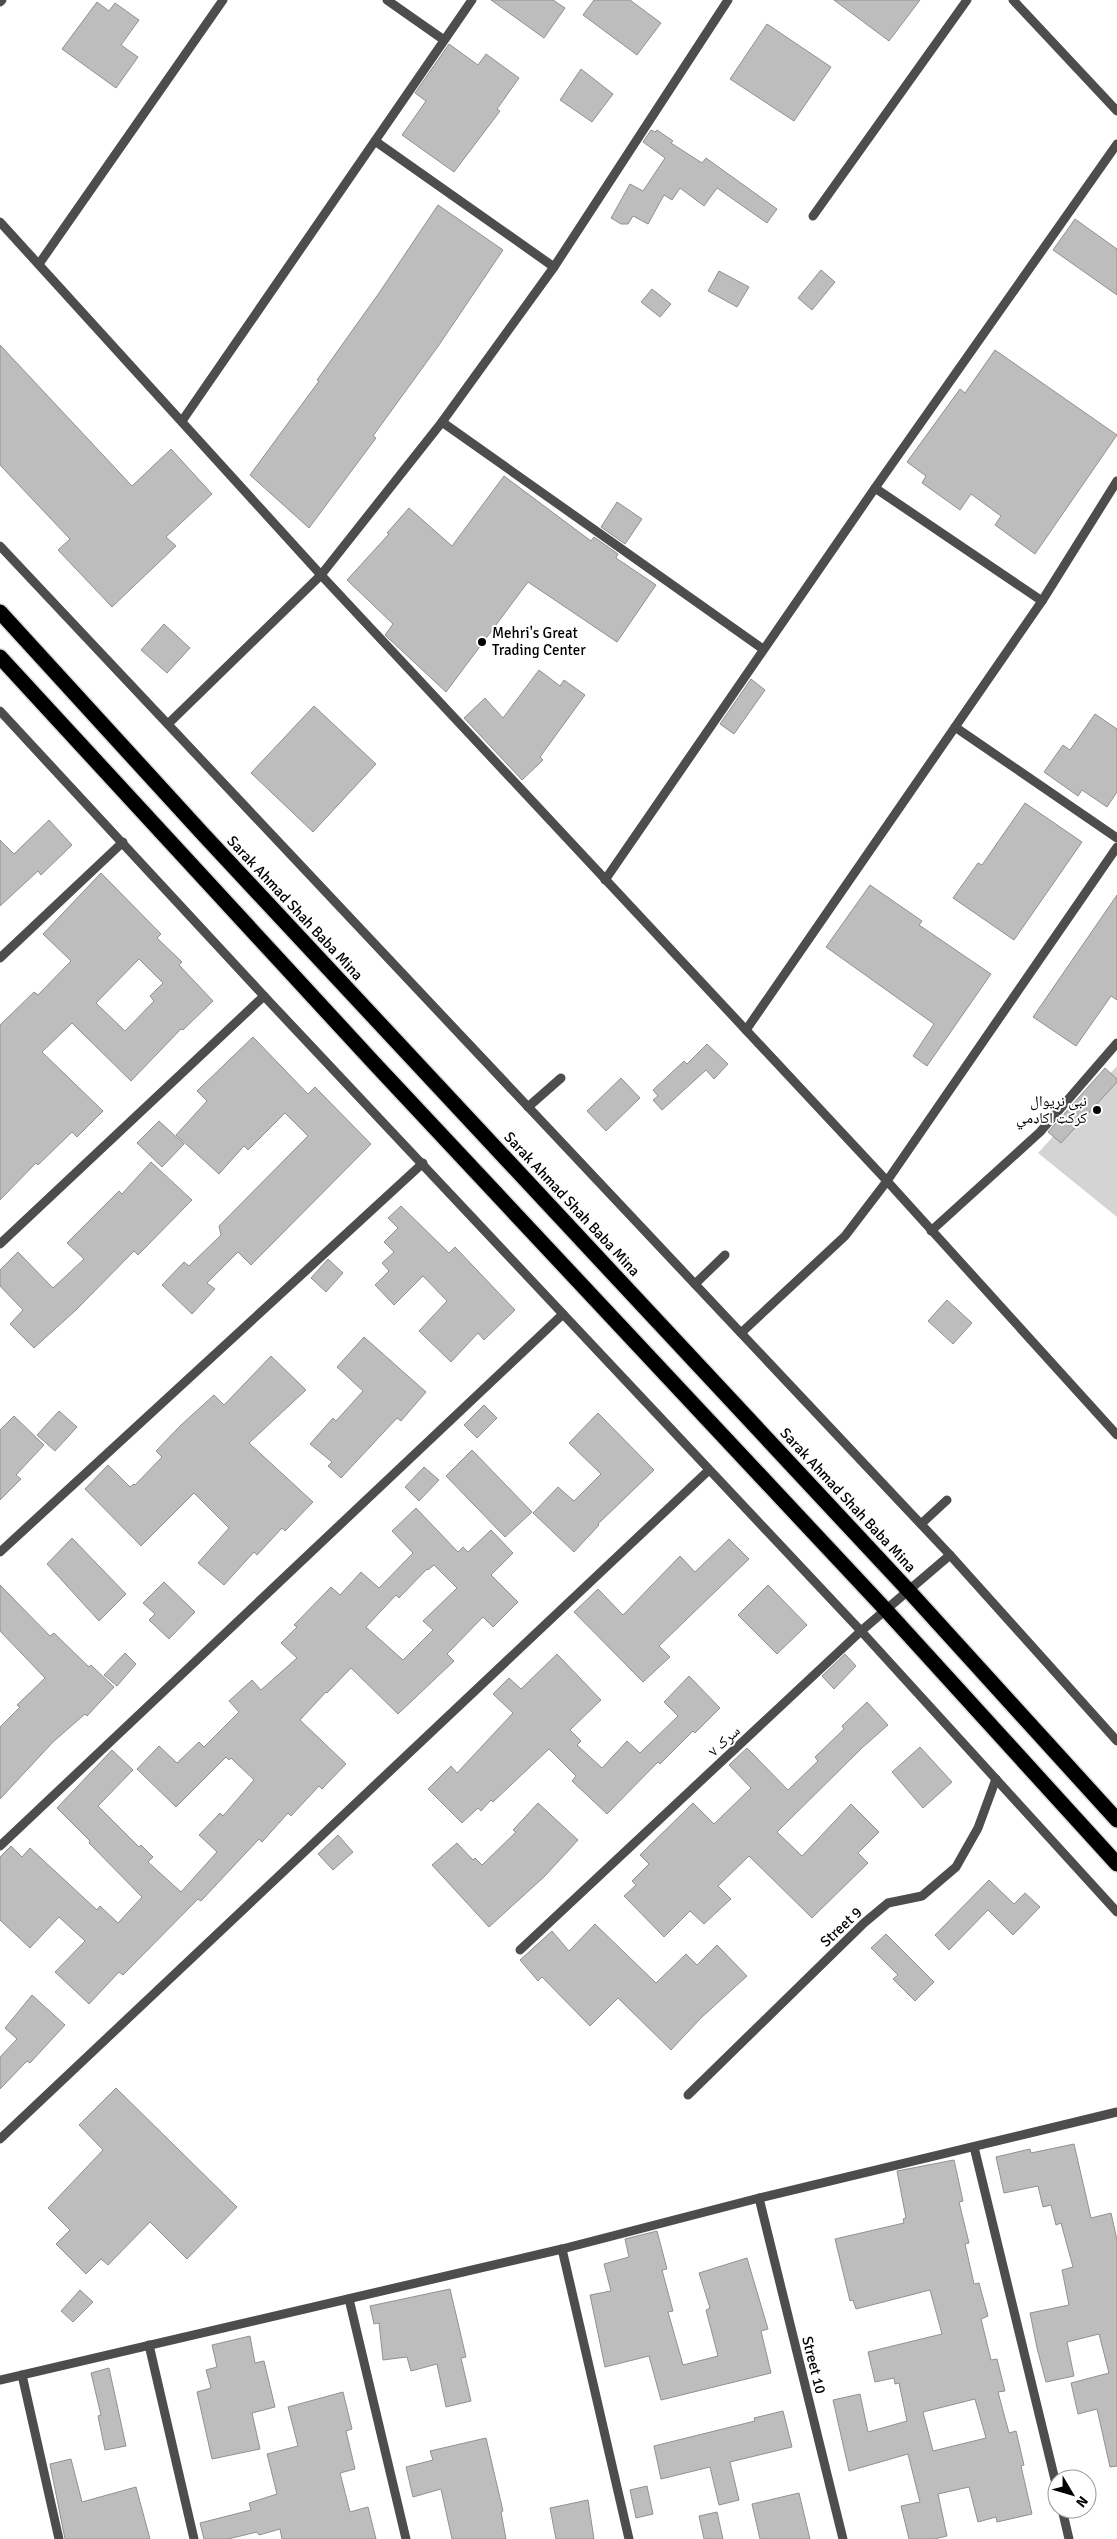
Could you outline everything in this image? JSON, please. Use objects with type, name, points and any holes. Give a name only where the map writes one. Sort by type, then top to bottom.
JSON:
[{"type":"highway","name":"Sarak Ahmad Shah Baba Mina","points":[[0,612],[202,833],[908,1590],[1117,1820]]},
{"type":"highway","points":[[0,657],[582,1287],[885,1609],[1117,1864]]},
{"type":"street","points":[[39,264],[224,0]]},
{"type":"street","points":[[387,0],[444,40]]},
{"type":"street","points":[[182,421],[472,0]]},
{"type":"street","points":[[168,724],[321,575],[442,422],[554,267],[728,0]]},
{"type":"street","points":[[813,216],[967,0]]},
{"type":"street","points":[[1013,0],[1117,111]]},
{"type":"street","points":[[375,141],[554,267]]},
{"type":"street","points":[[605,880],[875,488],[1117,144]]},
{"type":"street","points":[[0,222],[321,575],[887,1181],[1117,1434]]},
{"type":"street","points":[[442,422],[763,649]]},
{"type":"street","points":[[746,1030],[1042,601],[1117,481]]},
{"type":"street","points":[[875,488],[1042,601]]},
{"type":"street","points":[[0,546],[950,1555],[1117,1741]]},
{"type":"street","points":[[0,711],[264,996],[861,1631],[1117,1912]]},
{"type":"street","points":[[955,727],[1117,838]]},
{"type":"street","points":[[0,958],[123,842]]},
{"type":"street","points":[[741,1333],[845,1236],[887,1181],[1117,847]]},
{"type":"street","points":[[0,1244],[264,996]]},
{"type":"street","points":[[931,1231],[1040,1132],[1117,1044]]},
{"type":"street","points":[[528,1107],[561,1078]]},
{"type":"street","points":[[0,1552],[423,1163]]},
{"type":"street","points":[[695,1284],[726,1255]]},
{"type":"street","points":[[0,1846],[564,1314]]},
{"type":"street","points":[[0,2140],[709,1470]]},
{"type":"street","points":[[921,1524],[947,1500]]},
{"type":"street","name":"سرک ۷","points":[[520,1950],[861,1631],[950,1555]]},
{"type":"street","name":"Street 9","points":[[688,2095],[864,1923],[888,1903],[922,1896],[956,1867],[978,1828],[996,1779]]},
{"type":"street","points":[[0,2380],[562,2249],[759,2198],[1117,2112]]},
{"type":"street","points":[[974,2147],[1052,2469]]},
{"type":"street","name":"Street 10","points":[[759,2198],[844,2539]]},
{"type":"street","points":[[562,2249],[629,2539]]},
{"type":"street","points":[[350,2299],[406,2539]]},
{"type":"street","points":[[149,2345],[194,2539]]},
{"type":"street","points":[[22,2375],[58,2539]]},
{"type":"street","points":[[1064,2519],[1069,2539]]},
{"type":"shaded area","name":"نبی نړیوال کرکټ اکاډمي","points":[[1117,1066],[1117,1217],[1038,1153]]},
{"type":"building","points":[[491,0],[553,0],[565,8],[544,38]]},
{"type":"building","points":[[594,0],[630,0],[661,23],[637,55],[583,15]]},
{"type":"building","points":[[834,0],[920,0],[889,41]]},
{"type":"building","points":[[97,2],[109,11],[115,3],[139,20],[121,45],[138,57],[116,88],[62,49]]},
{"type":"building","points":[[767,24],[831,67],[794,121],[730,79]]},
{"type":"building","points":[[449,44],[478,65],[486,54],[519,78],[497,109],[500,111],[454,172],[402,135],[426,101],[415,93]]},
{"type":"building","points":[[581,69],[613,94],[592,122],[560,100]]},
{"type":"building","points":[[651,130],[655,132],[657,130],[673,141],[671,143],[702,163],[706,158],[777,209],[767,223],[717,188],[704,206],[680,188],[672,200],[664,195],[648,224],[633,216],[628,224],[621,224],[611,218],[630,184],[643,191],[665,158],[643,142]]},
{"type":"building","points":[[438,205],[503,250],[439,345],[373,436],[376,438],[309,528],[250,475],[319,381],[317,380],[379,293]]},
{"type":"building","points":[[1075,219],[1117,249],[1117,295],[1053,250]]},
{"type":"building","points":[[821,270],[835,282],[812,310],[798,298]]},
{"type":"building","points":[[719,271],[749,287],[737,307],[708,291]]},
{"type":"building","points":[[652,289],[671,304],[660,317],[641,302]]},
{"type":"building","points":[[0,345],[132,486],[171,449],[212,494],[166,537],[176,546],[112,607],[58,550],[70,539],[0,465]]},
{"type":"building","points":[[995,350],[1117,435],[1035,554],[995,525],[1001,516],[971,494],[960,510],[922,483],[926,476],[907,462],[960,389],[965,393]]},
{"type":"building","points":[[504,476],[591,541],[594,537],[618,554],[616,558],[656,585],[617,642],[528,582],[446,692],[385,635],[393,624],[347,580],[389,534],[387,533],[409,508],[452,546]]},
{"type":"building","points":[[617,502],[642,519],[625,544],[601,527]]},
{"type":"building","points":[[164,624],[190,648],[167,673],[141,650]]},
{"type":"building","points":[[539,670],[560,686],[564,680],[585,695],[540,757],[543,760],[522,780],[464,718],[485,698],[503,718]]},
{"type":"building","points":[[751,679],[765,690],[734,734],[720,724]]},
{"type":"building","points":[[314,706],[376,764],[313,832],[251,773]]},
{"type":"building","points":[[1095,714],[1117,729],[1117,792],[1107,807],[1082,790],[1078,796],[1044,772],[1063,745],[1070,750]]},
{"type":"building","points":[[1025,803],[1082,842],[1014,940],[953,898],[978,863],[982,865]]},
{"type":"building","points":[[49,820],[72,845],[41,875],[38,871],[0,906],[0,840],[14,854]]},
{"type":"building","points":[[101,873],[161,934],[157,938],[182,962],[179,965],[213,1001],[183,1030],[181,1029],[131,1081],[72,1023],[42,1052],[103,1111],[77,1137],[72,1132],[38,1165],[36,1163],[0,1200],[0,1025],[34,992],[38,995],[71,961],[43,934]],"holes":[[[139,959],[163,983],[150,996],[154,1001],[125,1031],[96,1003]]]},
{"type":"building","points":[[870,885],[922,921],[919,925],[991,974],[927,1066],[913,1056],[934,1024],[826,947]]},
{"type":"building","points":[[1117,895],[1117,1000],[1111,996],[1076,1046],[1033,1017]]},
{"type":"building","points":[[253,1037],[308,1094],[315,1087],[371,1144],[251,1265],[238,1252],[207,1283],[215,1289],[192,1314],[162,1285],[184,1262],[189,1266],[221,1235],[219,1226],[308,1136],[285,1113],[248,1150],[244,1146],[219,1174],[176,1135],[207,1101],[197,1091]]},
{"type":"building","points":[[707,1044],[728,1064],[714,1079],[706,1070],[662,1110],[653,1100],[658,1096],[653,1090],[684,1061],[687,1064]]},
{"type":"building","points":[[1105,1068],[1117,1079],[1117,1082],[1061,1143],[1048,1132]]},
{"type":"building","points":[[621,1078],[640,1098],[606,1131],[587,1111]]},
{"type":"building","points":[[159,1121],[184,1144],[162,1167],[137,1143]]},
{"type":"building","points":[[151,1162],[192,1200],[138,1255],[134,1251],[76,1310],[34,1348],[10,1324],[23,1310],[0,1286],[0,1270],[18,1252],[53,1288],[84,1259],[67,1243],[119,1191],[122,1194]]},
{"type":"building","points":[[401,1206],[449,1253],[455,1247],[515,1310],[484,1340],[478,1333],[451,1362],[419,1331],[447,1301],[423,1276],[394,1305],[375,1285],[389,1271],[382,1263],[394,1252],[384,1242],[398,1228],[388,1218]]},
{"type":"building","points":[[328,1259],[343,1273],[326,1292],[311,1278]]},
{"type":"building","points":[[947,1300],[972,1323],[953,1344],[928,1321]]},
{"type":"building","points":[[364,1337],[426,1392],[401,1421],[397,1418],[341,1478],[328,1466],[332,1462],[310,1444],[333,1418],[336,1421],[363,1391],[337,1367]]},
{"type":"building","points":[[271,1356],[306,1390],[249,1443],[313,1502],[285,1531],[282,1528],[257,1555],[254,1552],[224,1585],[198,1563],[229,1528],[194,1493],[141,1546],[85,1489],[108,1465],[130,1487],[135,1485],[162,1457],[156,1451],[181,1425],[214,1395],[224,1405]]},
{"type":"building","points":[[484,1405],[497,1418],[477,1438],[464,1425]]},
{"type":"building","points":[[59,1411],[77,1427],[55,1451],[37,1435]]},
{"type":"building","points":[[598,1413],[654,1470],[598,1524],[574,1552],[533,1513],[558,1487],[574,1501],[601,1474],[569,1443]]},
{"type":"building","points":[[14,1416],[44,1445],[16,1475],[21,1479],[0,1500],[0,1430]]},
{"type":"building","points":[[472,1450],[532,1512],[505,1537],[446,1476]]},
{"type":"building","points":[[424,1467],[439,1480],[419,1501],[405,1487]]},
{"type":"building","points":[[416,1508],[458,1552],[463,1547],[468,1552],[491,1530],[513,1553],[491,1575],[518,1602],[493,1627],[483,1617],[447,1654],[454,1661],[398,1714],[351,1668],[300,1720],[346,1764],[322,1789],[319,1786],[291,1816],[288,1813],[262,1842],[259,1839],[201,1901],[198,1899],[123,1975],[119,1972],[89,2004],[55,1972],[85,1941],[59,1917],[30,1948],[0,1920],[0,1857],[11,1846],[22,1857],[30,1848],[97,1910],[100,1906],[118,1923],[142,1897],[57,1808],[112,1750],[133,1770],[98,1806],[139,1847],[141,1845],[153,1857],[148,1862],[181,1892],[217,1852],[199,1835],[220,1813],[223,1816],[254,1780],[231,1758],[229,1760],[226,1757],[176,1807],[137,1769],[159,1746],[177,1763],[199,1742],[204,1747],[239,1712],[229,1701],[252,1680],[261,1690],[297,1658],[281,1643],[297,1627],[294,1625],[331,1587],[340,1595],[361,1572],[379,1588],[413,1553],[392,1531]],"holes":[[[434,1565],[457,1588],[423,1621],[433,1630],[403,1660],[366,1627],[396,1595],[399,1598],[427,1569]]]},
{"type":"building","points":[[72,1538],[126,1594],[99,1621],[47,1564]]},
{"type":"building","points":[[729,1539],[749,1559],[659,1646],[670,1657],[643,1682],[574,1612],[598,1589],[623,1615],[680,1556],[695,1572]]},
{"type":"building","points":[[164,1582],[195,1612],[169,1639],[149,1620],[155,1614],[143,1603]]},
{"type":"building","points":[[0,1585],[50,1636],[54,1633],[89,1667],[91,1665],[114,1687],[87,1716],[85,1714],[53,1742],[0,1799],[0,1727],[20,1707],[17,1705],[45,1678],[0,1631]]},
{"type":"building","points":[[768,1585],[807,1625],[777,1654],[738,1615]]},
{"type":"building","points":[[125,1653],[136,1664],[117,1686],[104,1675]]},
{"type":"building","points":[[557,1654],[601,1700],[570,1730],[581,1741],[577,1745],[602,1768],[627,1741],[640,1753],[678,1716],[664,1702],[689,1676],[720,1708],[695,1733],[693,1731],[660,1764],[658,1762],[607,1814],[572,1781],[576,1776],[549,1749],[493,1802],[491,1800],[481,1811],[478,1808],[462,1823],[428,1789],[451,1766],[457,1773],[513,1713],[493,1694],[509,1678],[521,1689]]},
{"type":"building","points":[[845,1654],[856,1666],[834,1689],[822,1676]]},
{"type":"building","points":[[867,1702],[888,1725],[777,1832],[802,1856],[851,1804],[879,1832],[858,1853],[868,1863],[812,1918],[749,1856],[718,1886],[731,1899],[704,1924],[690,1911],[664,1937],[624,1896],[636,1885],[632,1881],[649,1864],[640,1855],[693,1803],[714,1824],[751,1788],[729,1765],[747,1748],[788,1790],[818,1761],[815,1757],[844,1729],[842,1726]]},
{"type":"building","points":[[920,1747],[952,1782],[923,1808],[892,1772]]},
{"type":"building","points":[[538,1803],[578,1840],[545,1876],[489,1927],[432,1865],[457,1843],[473,1860],[475,1858],[482,1865],[516,1832],[513,1830]]},
{"type":"building","points":[[338,1835],[353,1852],[333,1870],[318,1854]]},
{"type":"building","points":[[989,1880],[1014,1904],[1025,1893],[1040,1907],[1013,1935],[988,1910],[949,1950],[935,1935]]},
{"type":"building","points":[[595,1924],[656,1983],[686,1954],[697,1965],[717,1945],[747,1976],[701,2018],[671,2050],[618,1998],[590,2026],[542,1977],[538,1981],[520,1960],[552,1931],[569,1951]]},
{"type":"building","points":[[886,1934],[934,1982],[915,2001],[893,1979],[898,1975],[871,1948]]},
{"type":"building","points":[[32,1995],[65,2025],[30,2063],[27,2061],[0,2089],[0,2057],[17,2039],[5,2028]]},
{"type":"building","points":[[116,2088],[237,2207],[187,2259],[150,2222],[108,2265],[101,2259],[86,2274],[56,2244],[70,2230],[48,2208],[103,2150],[79,2125]]},
{"type":"building","points":[[1074,2144],[1091,2218],[1111,2213],[1117,2240],[1117,2466],[1110,2467],[1097,2409],[1078,2414],[1071,2383],[1109,2373],[1099,2334],[1067,2342],[1074,2376],[1046,2382],[1037,2348],[1030,2313],[1069,2305],[1062,2270],[1073,2267],[1061,2223],[1056,2225],[1051,2205],[1043,2207],[1038,2186],[1004,2193],[996,2157],[1030,2149],[1031,2153]]},
{"type":"building","points":[[954,2160],[963,2201],[959,2202],[969,2243],[965,2244],[974,2284],[979,2283],[988,2316],[981,2319],[991,2360],[997,2359],[1005,2391],[998,2392],[1009,2433],[1016,2431],[1024,2465],[1021,2466],[1032,2514],[997,2522],[996,2517],[978,2522],[969,2487],[938,2494],[947,2536],[934,2539],[909,2539],[901,2506],[920,2502],[908,2454],[849,2471],[833,2400],[860,2394],[868,2432],[907,2421],[899,2383],[895,2384],[894,2378],[875,2382],[868,2352],[942,2334],[930,2290],[856,2309],[853,2300],[850,2301],[835,2239],[904,2223],[903,2219],[906,2218],[897,2171]],"holes":[[[975,2399],[986,2438],[933,2451],[923,2412]]]},
{"type":"building","points":[[657,2231],[667,2269],[662,2270],[673,2311],[668,2312],[683,2365],[718,2356],[706,2310],[710,2308],[699,2273],[747,2258],[768,2329],[761,2331],[771,2373],[661,2400],[649,2356],[605,2367],[590,2295],[611,2291],[604,2264],[629,2257],[625,2239]]},
{"type":"building","points":[[450,2289],[466,2357],[461,2358],[471,2401],[446,2407],[437,2364],[411,2371],[407,2357],[383,2360],[379,2323],[374,2324],[370,2306]]},
{"type":"building","points":[[80,2290],[93,2302],[73,2322],[61,2311]]},
{"type":"building","points":[[250,2336],[255,2363],[264,2361],[275,2407],[252,2413],[260,2449],[212,2459],[197,2392],[211,2388],[206,2370],[217,2367],[212,2345]]},
{"type":"building","points":[[109,2368],[126,2446],[105,2450],[98,2416],[101,2415],[91,2373]]},
{"type":"building","points":[[343,2392],[352,2429],[346,2431],[355,2469],[340,2473],[350,2512],[368,2507],[376,2539],[282,2539],[280,2529],[259,2535],[257,2532],[228,2539],[204,2539],[200,2523],[251,2510],[249,2503],[277,2494],[267,2454],[298,2446],[288,2407]]},
{"type":"building","points":[[783,2411],[792,2447],[730,2462],[739,2500],[719,2505],[710,2467],[661,2479],[654,2446],[755,2421],[754,2418]]},
{"type":"building","points":[[486,2438],[503,2511],[501,2512],[506,2539],[452,2539],[441,2489],[413,2497],[406,2467],[433,2460],[430,2451]]},
{"type":"building","points":[[71,2459],[82,2502],[136,2487],[150,2539],[65,2539],[50,2464]]},
{"type":"building","points":[[647,2486],[653,2514],[636,2518],[630,2490]]},
{"type":"building","points":[[799,2493],[810,2539],[760,2539],[752,2504]]},
{"type":"building","points":[[588,2500],[594,2539],[556,2539],[550,2508]]},
{"type":"building","points":[[717,2512],[723,2539],[704,2539],[699,2516]]},
{"type":"place","name":"Mehri's Great Trading Center","points":[[482,642]]},
{"type":"place","name":"نبی نړیوال کرکټ اکاډمي","points":[[1097,1110]]}]
